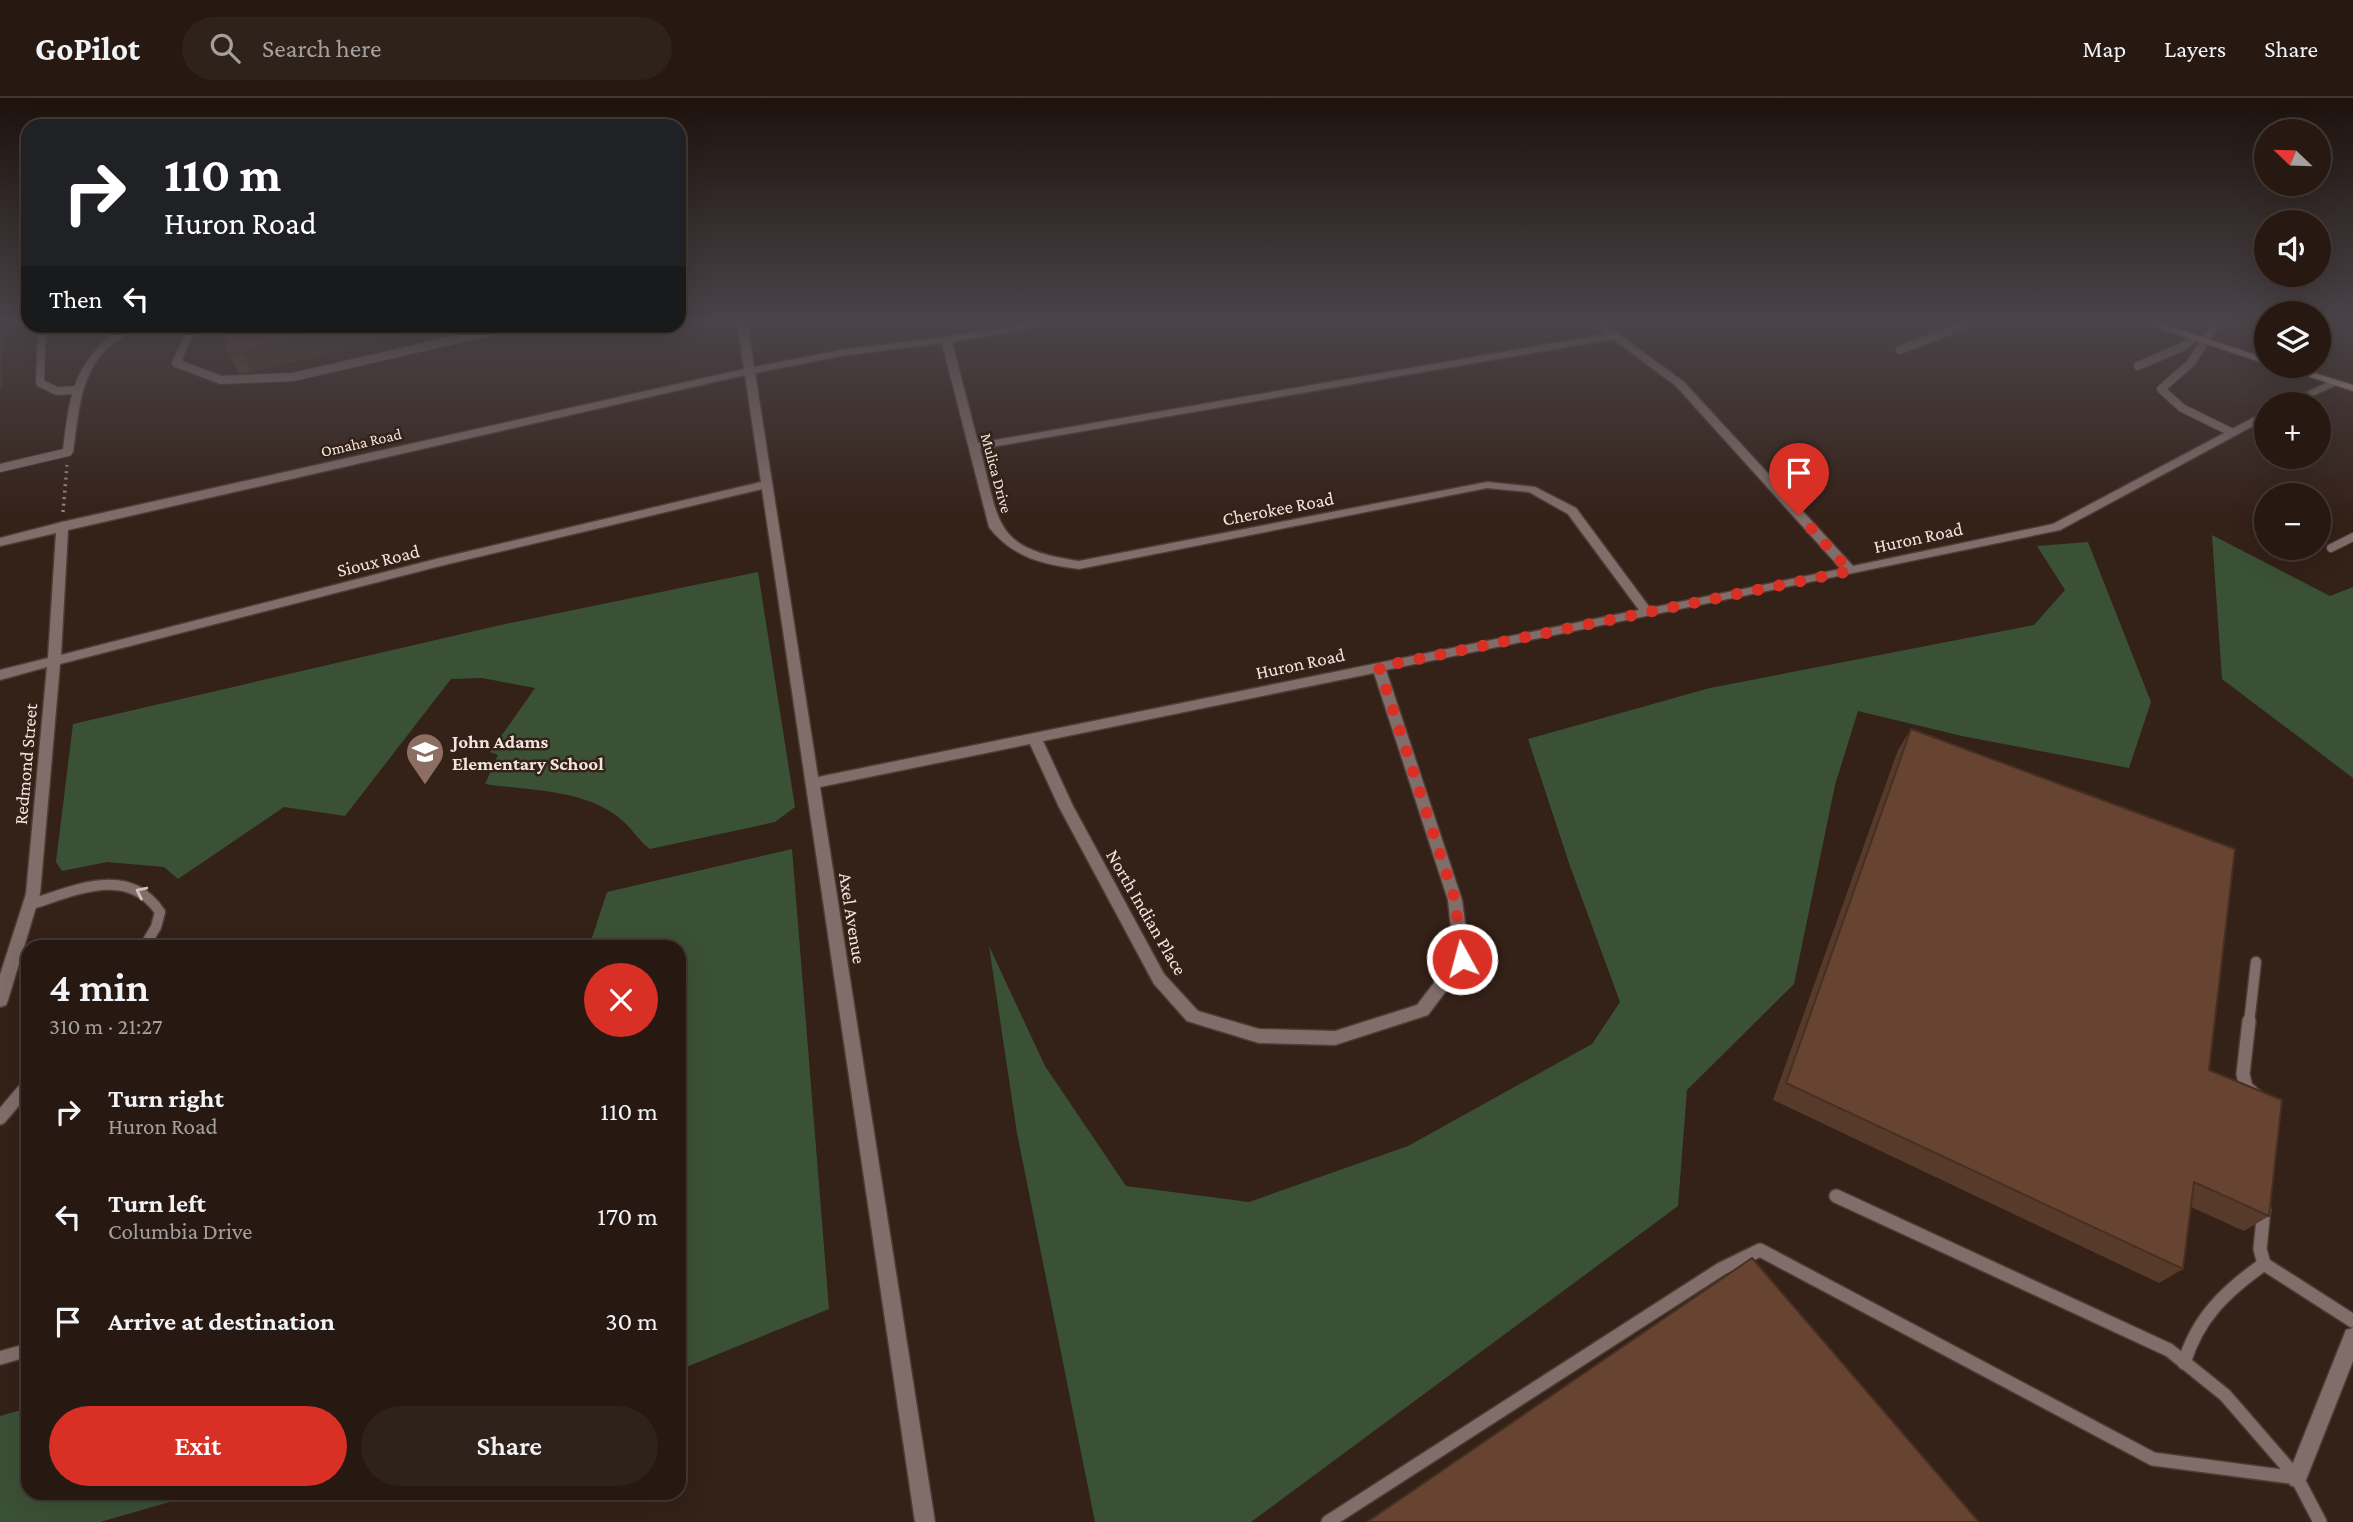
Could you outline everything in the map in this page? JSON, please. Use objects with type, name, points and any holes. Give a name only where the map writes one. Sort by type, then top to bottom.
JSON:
[{"type":"street","points":[[68,452],[77,386]]},
{"type":"street","name":"Omaha Road","points":[[0,541],[682,386]]},
{"type":"street","name":"Axel Avenue","points":[[752,386],[925,1522]]},
{"type":"street","name":"Mulica Drive","points":[[958,386],[995,527],[1011,546],[1032,558]]},
{"type":"street","points":[[974,447],[1323,386]]},
{"type":"street","points":[[1682,386],[1850,571]]},
{"type":"street","name":"Huron Road","points":[[813,783],[2056,527],[2254,421]]},
{"type":"street","name":"Sioux Road","points":[[0,675],[440,562],[767,484]]},
{"type":"street","name":"Cherokee Road","points":[[1032,558],[1079,565],[1487,485],[1531,489],[1572,511],[1647,612]]},
{"type":"street","name":"Redmond Street","points":[[0,1000],[5,968],[33,894],[54,661],[62,527]]},
{"type":"street","name":"North Indian Place","points":[[1034,737],[1066,807],[1159,979],[1193,1016],[1259,1036],[1335,1038],[1422,1010],[1462,959],[1455,900],[1379,667]]},
{"type":"street","points":[[2297,1478],[2353,1337]]},
{"type":"lane","points":[[47,386],[57,391],[76,390]]},
{"type":"lane","points":[[2163,386],[2161,389],[2165,398],[2176,406],[2231,432]]},
{"type":"lane","points":[[0,468],[68,452]]},
{"type":"lane","points":[[2331,548],[2353,537]]},
{"type":"lane","points":[[29,905],[106,884],[142,890],[155,899],[160,912],[156,927],[148,940]]},
{"type":"lane","points":[[2256,962],[2243,1074],[2246,1087],[2266,1105]]},
{"type":"lane","points":[[0,1118],[21,1093]]},
{"type":"lane","points":[[1836,1196],[2169,1350],[2225,1395],[2297,1478],[2320,1522]]},
{"type":"lane","points":[[2265,1198],[2260,1249],[2264,1264],[2353,1321]]},
{"type":"lane","points":[[1328,1522],[1721,1269],[1760,1250],[2153,1459],[2297,1478]]},
{"type":"lane","points":[[2184,1363],[2190,1340],[2208,1310],[2264,1264]]},
{"type":"lane","points":[[0,1358],[21,1352]]},
{"type":"path","points":[[62,527],[68,452]]},
{"type":"green space","points":[[2212,535],[2254,557],[2254,560],[2260,560],[2330,596],[2353,587],[2353,778],[2222,679]]},
{"type":"green space","points":[[2088,542],[2151,702],[2129,768],[1962,736],[1858,711],[1835,785],[1794,984],[1687,1090],[1678,1206],[1251,1522],[1095,1522],[1017,1133],[989,946],[1045,1066],[1126,1186],[1249,1202],[1408,1146],[1592,1044],[1620,1002],[1570,866],[1528,739],[1710,688],[2034,625],[2065,590],[2037,546]]},
{"type":"green space","points":[[758,572],[795,807],[775,822],[650,849],[624,822],[594,803],[558,793],[485,784],[498,755],[490,752],[535,688],[482,678],[451,679],[345,816],[284,807],[178,879],[164,867],[107,862],[62,871],[56,862],[73,724],[505,624]]},
{"type":"green space","points":[[792,849],[829,1309],[686,1367],[686,940],[591,940],[607,892]]},
{"type":"green space","points":[[21,1410],[21,1500],[177,1500],[100,1522],[0,1522],[0,1416]]},
{"type":"building","points":[[1911,729],[2235,849],[2209,1070],[2282,1100],[2269,1216],[2194,1182],[2183,1269],[1786,1083]]},
{"type":"building","points":[[1752,1258],[1979,1522],[1367,1522]]},
{"type":"place","name":"John Adams Elementary School","points":[[425,786]]},
{"type":"route","points":[[1462,959],[1455,900],[1379,667],[1850,571],[1799,515]]}]
